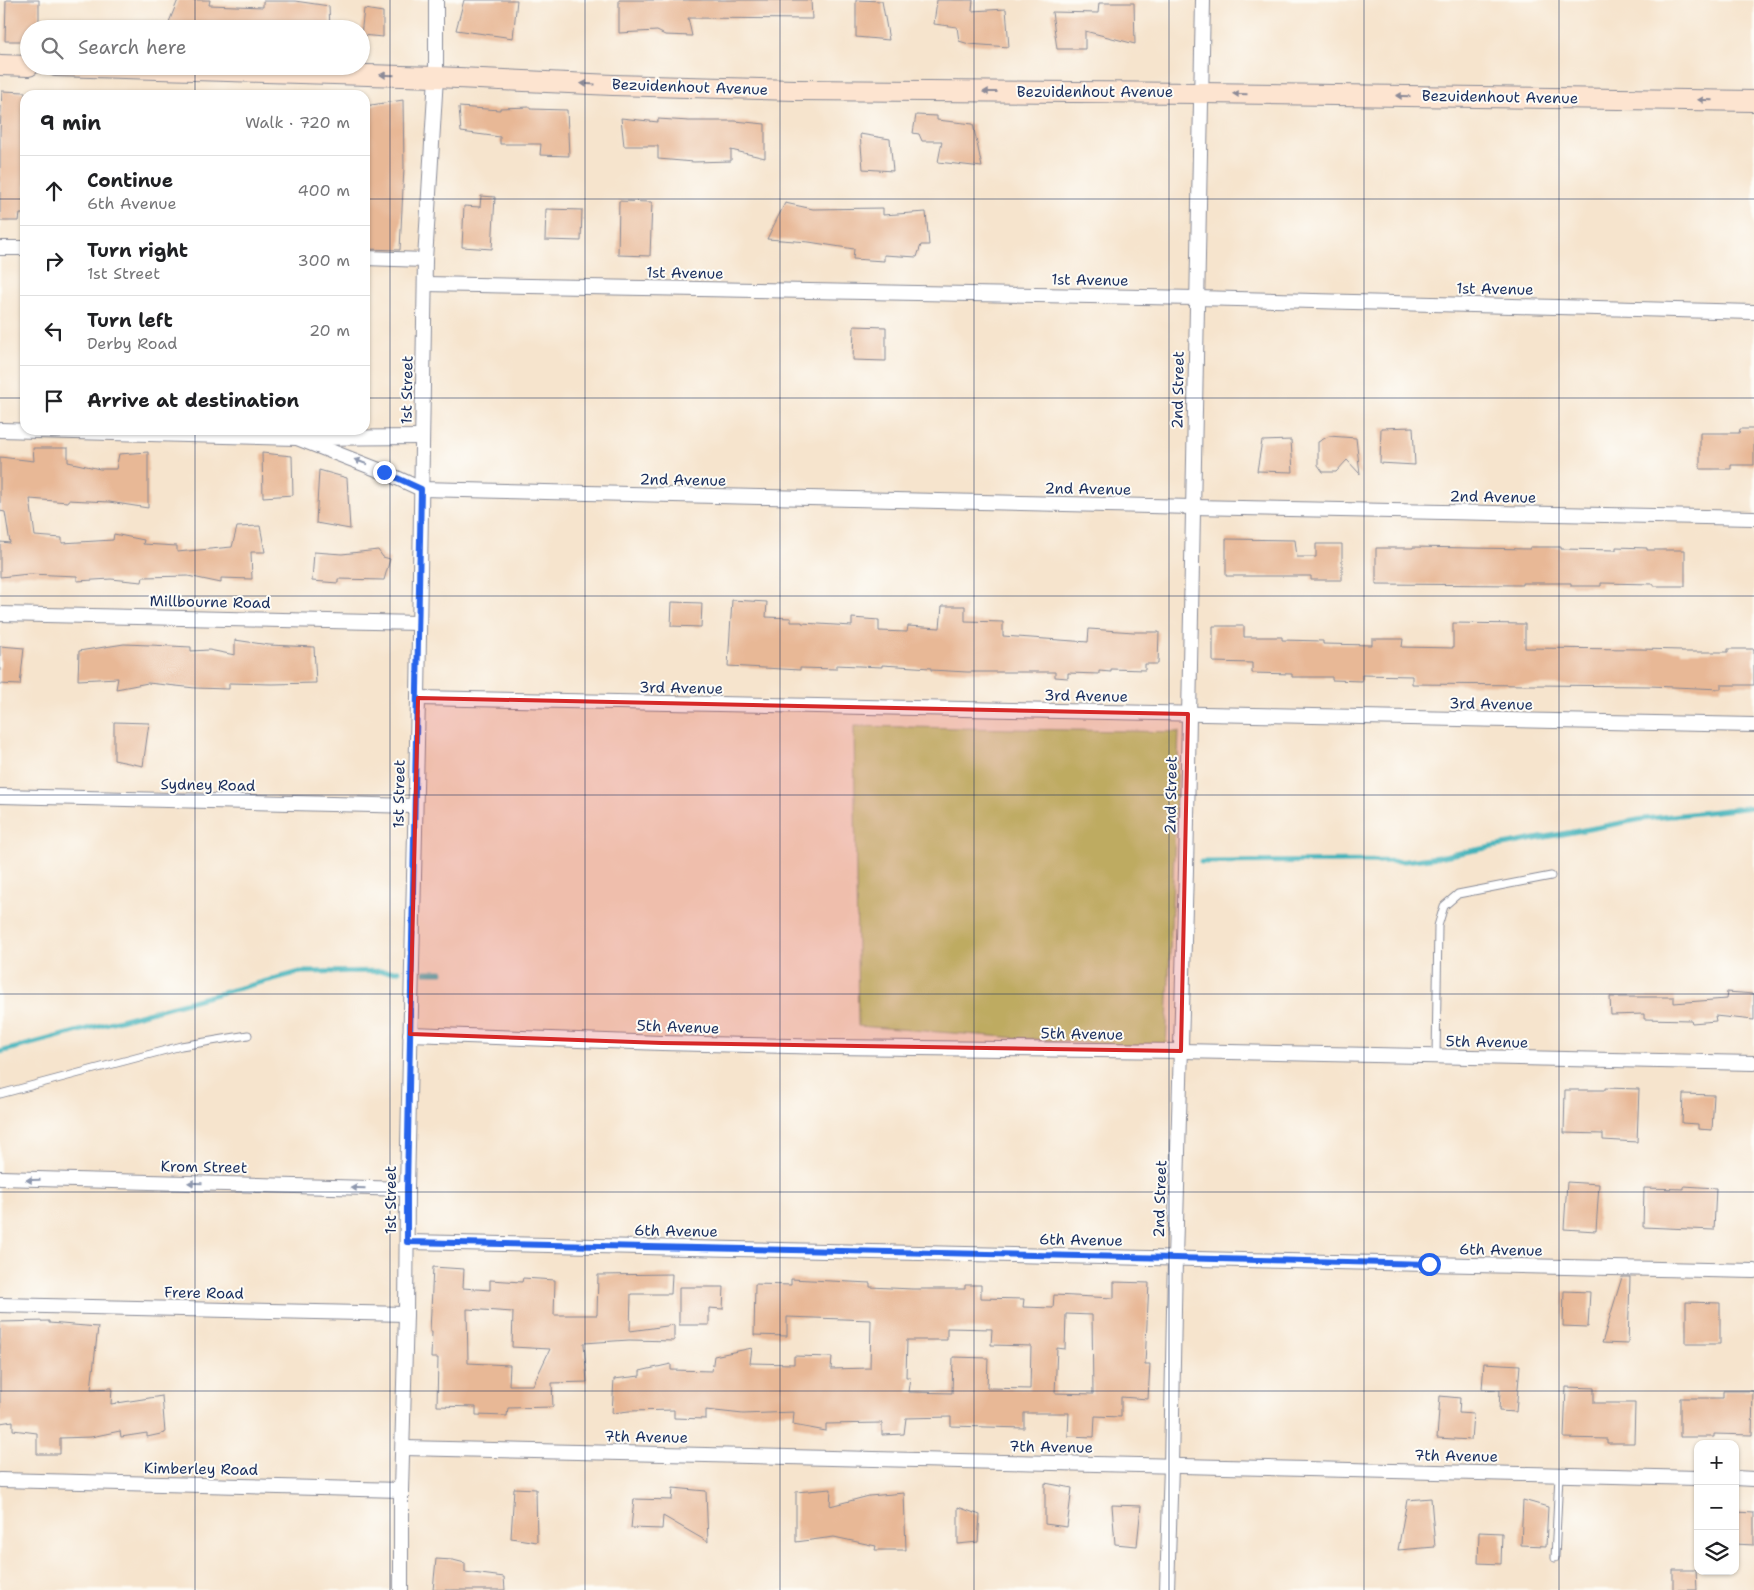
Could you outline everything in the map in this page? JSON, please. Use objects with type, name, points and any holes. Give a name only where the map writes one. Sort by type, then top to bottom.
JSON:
[{"type":"street","name":"1st Street","points":[[401,1590],[401,1490],[406,1314],[425,260],[436,77],[436,0]]},
{"type":"street","name":"2nd Street","points":[[1167,1590],[1172,1466],[1203,0]]},
{"type":"street","points":[[0,65],[20,66]]},
{"type":"street","name":"Bezuidenhout Avenue","points":[[367,75],[794,90],[1201,93],[1754,101]]},
{"type":"street","points":[[0,248],[20,248]]},
{"type":"street","points":[[370,258],[425,260]]},
{"type":"street","name":"1st Avenue","points":[[425,284],[1196,298],[1754,312]]},
{"type":"street","points":[[0,430],[20,431]]},
{"type":"street","points":[[185,435],[296,438],[422,437]]},
{"type":"street","points":[[296,438],[384,472],[421,489]]},
{"type":"street","name":"2nd Avenue","points":[[421,489],[1193,508],[1754,518]]},
{"type":"street","name":"Millbourne Road","points":[[0,614],[419,623]]},
{"type":"street","name":"3rd Avenue","points":[[418,698],[1754,724]]},
{"type":"street","name":"Sydney Road","points":[[0,796],[415,806]]},
{"type":"street","name":"5th Avenue","points":[[410,1034],[712,1044],[1181,1051],[1754,1063]]},
{"type":"street","name":"Krom Street","points":[[0,1178],[18,1180],[49,1179],[407,1189]]},
{"type":"street","name":"6th Avenue","points":[[407,1242],[1754,1271]]},
{"type":"street","name":"Frere Road","points":[[0,1305],[406,1314]]},
{"type":"street","name":"7th Avenue","points":[[403,1448],[1694,1478]]},
{"type":"street","points":[[1739,1478],[1754,1479]]},
{"type":"street","name":"Kimberley Road","points":[[0,1480],[401,1490]]},
{"type":"lane","points":[[1436,1057],[1438,926],[1444,906],[1458,894],[1551,876]]},
{"type":"lane","points":[[0,1094],[180,1046],[248,1035]]},
{"type":"lane","points":[[1555,1558],[1559,1475]]},
{"type":"highlighted area","points":[[418,698],[1188,714],[1181,1051],[662,1043],[410,1034]]},
{"type":"green space","points":[[854,726],[1179,732],[1166,1049],[858,1026]]},
{"type":"building","points":[[6,0],[39,0],[39,20],[20,20],[20,41],[5,41]]},
{"type":"building","points":[[178,0],[210,0],[209,5],[263,7],[263,1],[295,1],[329,6],[330,20],[170,20]]},
{"type":"building","points":[[464,0],[517,0],[513,38],[456,30]]},
{"type":"building","points":[[619,0],[811,0],[812,19],[688,18],[692,36],[665,35],[657,31],[619,33]]},
{"type":"building","points":[[856,0],[882,1],[889,40],[856,37]]},
{"type":"building","points":[[937,0],[973,0],[972,11],[1006,9],[1009,47],[969,44],[959,41],[957,27],[934,24]]},
{"type":"building","points":[[1099,3],[1134,3],[1135,44],[1085,31],[1085,49],[1057,49],[1052,12],[1098,13]]},
{"type":"building","points":[[364,9],[383,12],[383,37],[370,36],[370,20],[363,20]]},
{"type":"building","points":[[2,91],[20,92],[19,221],[0,221]]},
{"type":"building","points":[[403,100],[404,167],[400,250],[370,249],[370,105]]},
{"type":"building","points":[[459,107],[500,110],[500,108],[530,107],[530,109],[567,110],[569,156],[540,155],[541,144],[500,144],[500,137],[461,132]]},
{"type":"building","points":[[916,115],[937,116],[937,120],[973,124],[982,167],[938,162],[942,141],[922,141],[919,134],[913,133]]},
{"type":"building","points":[[621,118],[658,122],[658,119],[735,121],[765,124],[765,158],[731,150],[731,161],[694,162],[658,159],[658,146],[624,146]]},
{"type":"building","points":[[860,134],[890,139],[893,171],[863,169]]},
{"type":"building","points":[[481,196],[495,197],[492,249],[462,247],[464,206],[480,207]]},
{"type":"building","points":[[619,201],[652,202],[650,256],[618,255]]},
{"type":"building","points":[[785,203],[813,209],[883,208],[883,215],[926,212],[929,245],[921,245],[917,257],[884,255],[884,261],[853,259],[854,249],[809,242],[767,239]]},
{"type":"building","points":[[546,209],[582,210],[581,241],[545,240]]},
{"type":"building","points":[[854,326],[886,327],[886,361],[853,360]]},
{"type":"building","points":[[1413,427],[1415,465],[1380,463],[1381,428]]},
{"type":"building","points":[[1740,429],[1754,429],[1754,465],[1731,465],[1731,469],[1700,469],[1700,433],[1739,433]]},
{"type":"building","points":[[1329,436],[1356,438],[1360,474],[1347,460],[1336,472],[1323,472],[1318,465],[1318,442]]},
{"type":"building","points":[[1291,440],[1293,472],[1257,471],[1262,441]]},
{"type":"building","points":[[33,448],[68,448],[68,462],[100,469],[116,469],[119,454],[148,452],[148,508],[109,502],[68,500],[68,502],[30,499],[35,536],[62,538],[62,543],[113,540],[114,534],[144,540],[143,544],[177,546],[177,552],[232,547],[237,527],[260,526],[265,552],[251,552],[252,579],[221,578],[221,583],[188,576],[143,577],[142,582],[111,579],[77,581],[77,576],[29,574],[0,577],[0,542],[10,543],[5,512],[0,511],[0,457],[34,461]]},
{"type":"building","points":[[262,453],[292,456],[293,495],[263,497]]},
{"type":"building","points":[[319,470],[347,478],[350,529],[316,523]]},
{"type":"building","points":[[1226,539],[1295,540],[1297,557],[1316,557],[1316,544],[1342,544],[1342,580],[1311,580],[1311,576],[1226,576]]},
{"type":"building","points":[[1530,547],[1561,547],[1561,549],[1616,550],[1616,547],[1647,548],[1647,550],[1685,550],[1685,586],[1601,583],[1601,586],[1571,586],[1571,583],[1522,583],[1522,585],[1376,584],[1376,548],[1530,549]]},
{"type":"building","points":[[378,550],[383,557],[390,559],[384,580],[338,579],[338,583],[312,581],[314,552],[342,554]]},
{"type":"building","points":[[732,600],[767,602],[766,617],[791,618],[791,622],[852,626],[852,618],[879,620],[879,631],[907,632],[908,626],[940,628],[942,606],[965,606],[965,621],[1003,622],[1003,636],[1088,642],[1089,629],[1159,632],[1158,664],[1145,664],[1145,670],[1111,669],[1111,672],[1099,671],[1099,674],[1068,673],[1068,678],[1055,677],[1055,672],[967,672],[882,665],[882,667],[836,665],[836,669],[800,668],[800,670],[728,666]]},
{"type":"building","points":[[672,602],[702,603],[701,627],[671,626]]},
{"type":"building","points":[[1453,623],[1525,624],[1525,648],[1681,650],[1681,652],[1728,652],[1728,649],[1754,649],[1754,685],[1721,685],[1721,689],[1650,686],[1412,684],[1412,676],[1362,675],[1362,681],[1332,680],[1332,677],[1292,677],[1292,674],[1252,673],[1252,663],[1213,662],[1213,626],[1244,626],[1244,637],[1282,637],[1282,640],[1323,641],[1323,644],[1372,645],[1372,639],[1403,639],[1402,647],[1453,648]]},
{"type":"building","points":[[235,640],[269,645],[314,647],[316,683],[229,683],[229,689],[195,688],[148,683],[116,689],[118,678],[78,680],[79,651],[124,644],[191,647],[191,651],[209,650],[235,655]]},
{"type":"building","points":[[0,646],[24,648],[20,685],[0,684]]},
{"type":"building","points":[[114,722],[149,723],[143,766],[114,760]]},
{"type":"building","points":[[1727,992],[1754,994],[1754,1020],[1715,1016],[1716,1021],[1692,1023],[1691,1020],[1644,1019],[1644,1014],[1611,1015],[1610,997],[1674,997],[1674,1003],[1726,999]]},
{"type":"building","points":[[1605,1088],[1639,1089],[1637,1142],[1603,1140],[1603,1134],[1564,1133],[1565,1090],[1605,1090]]},
{"type":"building","points":[[1683,1094],[1714,1095],[1712,1130],[1698,1129],[1698,1124],[1682,1123]]},
{"type":"building","points":[[1567,1182],[1599,1184],[1596,1231],[1564,1229]]},
{"type":"building","points":[[1684,1186],[1716,1188],[1714,1230],[1643,1227],[1644,1188],[1684,1189]]},
{"type":"building","points":[[433,1267],[464,1269],[463,1288],[490,1290],[490,1280],[522,1282],[523,1278],[555,1280],[554,1315],[597,1315],[598,1275],[672,1274],[671,1294],[631,1294],[630,1331],[674,1325],[674,1341],[629,1340],[584,1343],[587,1382],[552,1383],[553,1407],[508,1408],[507,1416],[476,1415],[476,1407],[437,1406],[438,1358],[431,1358],[432,1332],[430,1332]],"holes":[[[467,1309],[513,1312],[512,1347],[550,1349],[533,1385],[509,1385],[510,1365],[468,1363]]]},
{"type":"building","points":[[1622,1277],[1630,1277],[1628,1344],[1602,1343]]},
{"type":"building","points":[[791,1279],[870,1283],[870,1287],[912,1289],[965,1289],[965,1285],[981,1285],[981,1298],[1024,1299],[1023,1307],[1053,1308],[1054,1295],[1114,1298],[1114,1282],[1149,1283],[1145,1364],[1150,1364],[1148,1399],[1121,1397],[1121,1417],[1095,1416],[1094,1437],[1068,1436],[1069,1413],[1024,1413],[1024,1428],[951,1426],[951,1417],[906,1418],[904,1434],[882,1435],[882,1423],[826,1424],[826,1431],[793,1425],[794,1412],[743,1414],[706,1410],[706,1419],[674,1418],[674,1410],[612,1413],[614,1379],[640,1376],[640,1371],[671,1364],[671,1370],[712,1371],[714,1356],[752,1348],[750,1363],[794,1364],[794,1356],[832,1357],[831,1369],[870,1368],[871,1320],[787,1317],[787,1336],[754,1335],[755,1284],[791,1285]],"holes":[[[1066,1314],[1092,1315],[1093,1394],[1055,1393],[1057,1348],[1065,1349]],[[947,1328],[992,1329],[991,1345],[1031,1346],[1030,1389],[987,1388],[988,1358],[953,1357],[952,1393],[908,1392],[910,1377],[906,1377],[907,1340],[947,1340]]]},
{"type":"building","points":[[679,1287],[724,1287],[723,1309],[709,1308],[709,1325],[679,1325]]},
{"type":"building","points":[[1564,1291],[1590,1292],[1588,1327],[1563,1326]]},
{"type":"building","points":[[1686,1302],[1720,1303],[1720,1344],[1686,1344]]},
{"type":"building","points":[[49,1321],[49,1323],[98,1327],[91,1389],[112,1388],[111,1404],[162,1396],[165,1433],[147,1437],[147,1433],[121,1437],[120,1431],[91,1437],[60,1438],[60,1454],[37,1454],[37,1433],[13,1430],[13,1421],[0,1423],[0,1322]]},
{"type":"building","points":[[1484,1363],[1520,1365],[1516,1412],[1499,1411],[1500,1390],[1482,1389]]},
{"type":"building","points":[[1566,1387],[1594,1388],[1594,1403],[1635,1403],[1634,1443],[1607,1443],[1607,1439],[1564,1438]]},
{"type":"building","points":[[1723,1391],[1753,1391],[1752,1435],[1714,1434],[1714,1437],[1680,1437],[1680,1398],[1723,1398]]},
{"type":"building","points":[[1440,1396],[1460,1398],[1459,1413],[1473,1414],[1471,1440],[1437,1438]]},
{"type":"building","points":[[1045,1483],[1072,1488],[1067,1527],[1045,1524]]},
{"type":"building","points":[[514,1488],[536,1489],[537,1542],[511,1538]]},
{"type":"building","points":[[673,1488],[706,1491],[708,1542],[663,1516],[662,1529],[631,1528],[634,1499],[672,1500]]},
{"type":"building","points":[[831,1489],[830,1506],[869,1496],[904,1493],[906,1550],[875,1550],[876,1546],[834,1537],[796,1542],[796,1492]]},
{"type":"building","points":[[1431,1498],[1435,1547],[1398,1550],[1407,1500]]},
{"type":"building","points":[[1523,1500],[1548,1507],[1546,1546],[1521,1545]]},
{"type":"building","points":[[1112,1505],[1141,1506],[1137,1546],[1115,1544]]},
{"type":"building","points":[[958,1507],[980,1515],[978,1542],[958,1544]]},
{"type":"building","points":[[1739,1512],[1754,1513],[1754,1545],[1739,1544]]},
{"type":"building","points":[[1479,1532],[1502,1533],[1501,1564],[1478,1563]]},
{"type":"building","points":[[436,1559],[465,1563],[465,1572],[504,1577],[505,1590],[433,1590]]},
{"type":"building","points":[[1673,1570],[1694,1570],[1697,1590],[1673,1590]]},
{"type":"waterway","points":[[1201,862],[1406,861],[1438,857],[1643,819],[1754,807]]},
{"type":"waterway","points":[[0,1052],[300,972],[399,971]]},
{"type":"waterway","points":[[425,972],[442,972]]},
{"type":"route","points":[[384,472],[421,489],[407,1242],[1429,1264]]}]
